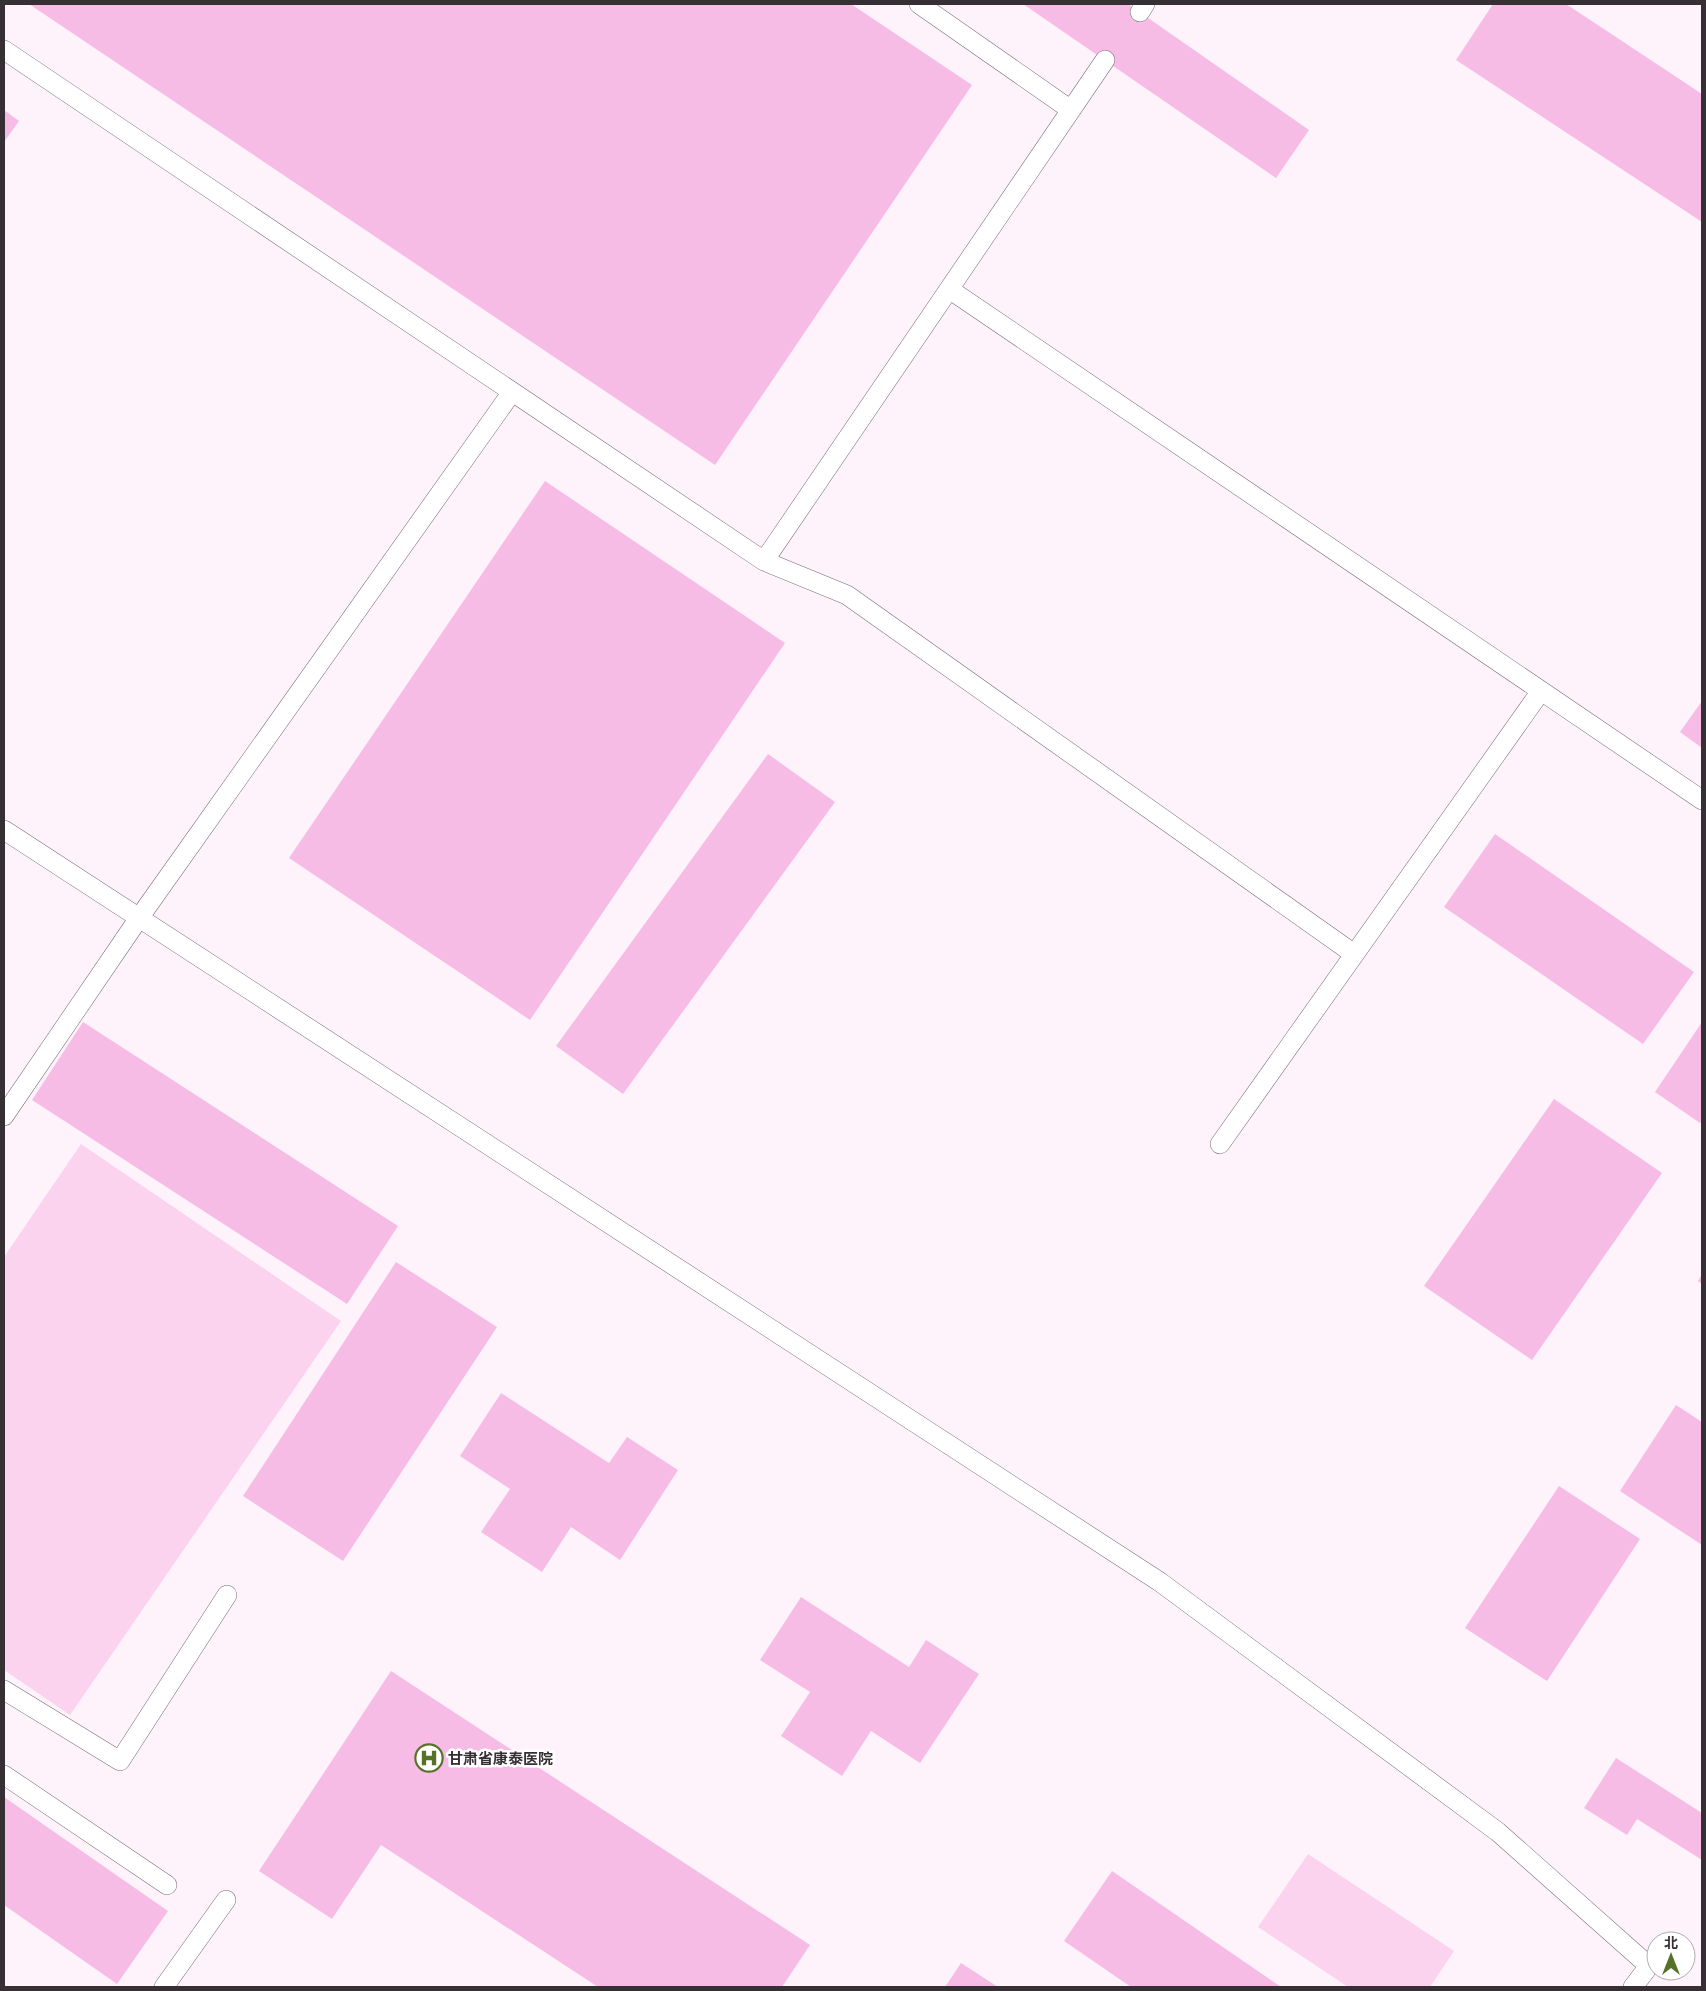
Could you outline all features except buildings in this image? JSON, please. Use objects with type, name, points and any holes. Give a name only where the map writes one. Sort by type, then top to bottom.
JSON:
[{"type":"lane","points":[[919,4],[1072,110]]},
{"type":"lane","points":[[4,50],[764,561],[847,595],[1354,954]]},
{"type":"lane","points":[[764,561],[1105,60]]},
{"type":"lane","points":[[949,289],[1702,800]]},
{"type":"lane","points":[[4,1116],[139,918],[512,392]]},
{"type":"lane","points":[[1220,1144],[1541,691]]},
{"type":"lane","points":[[4,830],[1160,1582],[1498,1832],[1649,1966],[1633,1987]]},
{"type":"lane","points":[[4,1690],[120,1761],[226,1595]]},
{"type":"lane","points":[[4,1775],[167,1885]]},
{"type":"lane","points":[[164,1987],[226,1900]]},
{"type":"shaded area","points":[[81,1144],[341,1321],[70,1715],[4,1670],[4,1257]]},
{"type":"shaded area","points":[[1308,1854],[1454,1951],[1430,1987],[1348,1987],[1258,1927]]},
{"type":"place","name":"甘肃省康泰医院","points":[[429,1758]]}]
